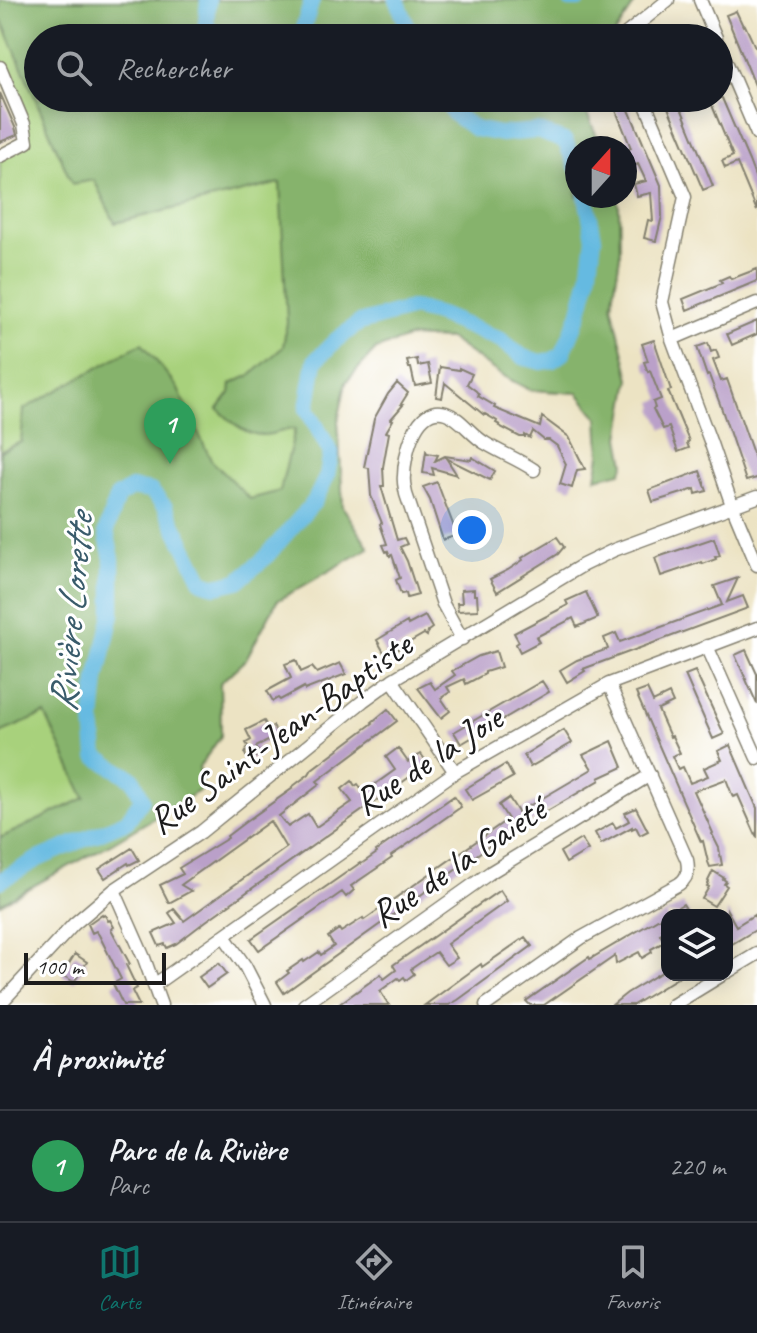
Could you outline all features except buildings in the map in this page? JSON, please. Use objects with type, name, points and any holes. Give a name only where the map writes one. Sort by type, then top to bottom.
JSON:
[{"type":"street","points":[[638,24],[668,0]]},
{"type":"street","points":[[700,0],[710,24]]},
{"type":"street","points":[[0,67],[24,124],[27,142],[0,156]]},
{"type":"street","points":[[733,78],[757,134]]},
{"type":"street","points":[[649,112],[685,197],[662,302],[672,339],[757,565]]},
{"type":"street","points":[[672,339],[757,303]]},
{"type":"street","points":[[462,639],[443,604],[406,494],[403,477],[409,445],[423,417],[431,412],[449,413],[483,442],[534,470]]},
{"type":"street","name":"Rue Saint-Jean-Baptiste","points":[[0,1004],[74,924],[114,890],[201,832],[392,680],[583,565],[614,550],[757,497]]},
{"type":"street","name":"Rue de la Joie","points":[[154,985],[455,772],[609,684],[757,628]]},
{"type":"street","points":[[707,646],[757,758]]},
{"type":"street","points":[[392,680],[455,772]]},
{"type":"street","points":[[486,1005],[581,938],[683,881],[689,868],[609,684]]},
{"type":"street","name":"Rue de la Gaieté","points":[[304,1005],[491,872],[650,775]]},
{"type":"street","points":[[114,890],[161,1005]]},
{"type":"street","points":[[224,936],[245,966],[265,1005]]},
{"type":"street","points":[[733,969],[757,954]]},
{"type":"street","points":[[673,1005],[712,981]]},
{"type":"green space","points":[[0,0],[637,0],[621,24],[24,24],[24,112],[586,112],[597,136],[565,136],[565,208],[619,208],[620,256],[612,305],[630,379],[598,418],[578,393],[530,390],[501,375],[450,339],[410,337],[376,349],[346,382],[338,421],[343,507],[369,548],[277,601],[246,659],[220,683],[221,736],[199,767],[202,789],[112,843],[0,904],[0,156],[27,142],[0,67]]},
{"type":"green space","points":[[0,0],[637,0],[621,24],[24,24],[24,72],[0,16]]},
{"type":"green space","points":[[41,112],[586,112],[597,136],[565,136],[565,208],[619,208],[620,256],[612,305],[630,379],[620,437],[625,464],[621,472],[596,478],[600,455],[598,418],[578,393],[530,390],[501,375],[450,339],[410,337],[376,349],[346,382],[338,421],[343,507],[369,548],[277,601],[246,659],[220,683],[221,736],[199,767],[202,789],[112,843],[0,904],[0,838],[85,798],[45,714],[0,733],[0,451],[21,442],[24,409],[142,343],[177,387],[211,460],[250,499],[280,491],[295,429],[256,435],[238,426],[218,409],[230,393],[231,384],[251,375],[283,347],[287,322],[280,183],[115,223],[94,180],[72,184]]},
{"type":"waterway","name":"Rivière Lorette","points":[[207,24],[208,0]]},
{"type":"waterway","name":"Rivière Lorette","points":[[304,24],[312,0]]},
{"type":"waterway","name":"Rivière Lorette","points":[[397,0],[406,24]]},
{"type":"waterway","name":"Rivière Lorette","points":[[570,0],[579,0]]},
{"type":"waterway","name":"Rivière Lorette","points":[[453,112],[475,129],[501,134],[537,131],[565,141]]},
{"type":"waterway","name":"Rivière Lorette","points":[[0,881],[36,860],[127,821],[142,799],[133,779],[96,757],[93,720],[97,680],[112,614],[112,559],[106,531],[117,497],[131,488],[151,491],[165,507],[202,581],[216,586],[238,581],[265,558],[314,502],[327,476],[331,453],[307,409],[315,361],[359,323],[413,308],[440,315],[501,340],[523,357],[541,362],[553,360],[563,353],[579,315],[589,277],[594,238],[588,208]]},
{"type":"place","name":"Parc de la Rivière","points":[[170,464]]}]
